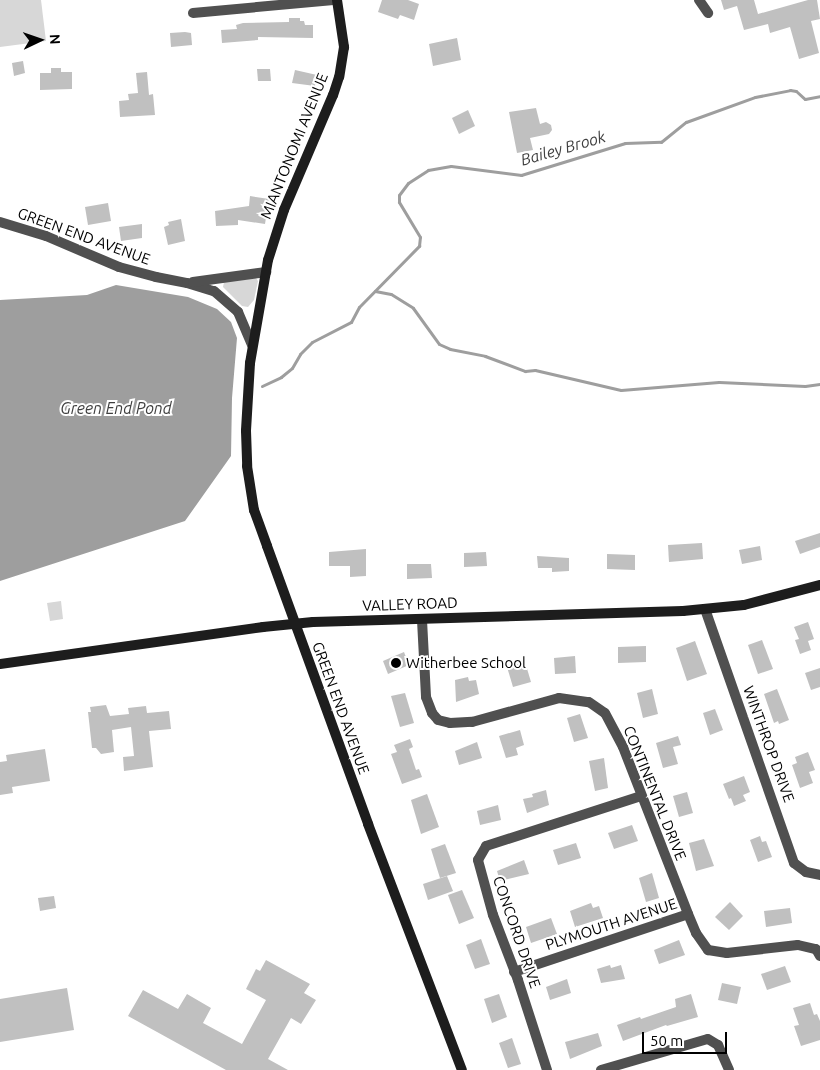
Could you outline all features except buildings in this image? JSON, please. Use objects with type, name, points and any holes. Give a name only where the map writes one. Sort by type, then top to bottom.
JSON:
[{"type":"main road","name":"MIANTONOMI AVENUE","points":[[266,272],[273,238],[339,77],[344,47],[337,0]]},
{"type":"main road","name":"GREEN END AVENUE","points":[[266,272],[252,344],[246,431],[247,466],[254,510],[368,824],[462,1070]]},
{"type":"main road","name":"VALLEY ROAD","points":[[0,664],[295,624],[589,615],[705,609],[744,605],[820,586]]},
{"type":"street","points":[[193,13],[333,0]]},
{"type":"street","points":[[699,0],[708,13]]},
{"type":"street","name":"GREEN END AVENUE","points":[[0,222],[46,236],[119,267],[156,278],[188,282],[214,291],[228,301],[238,312],[252,344]]},
{"type":"street","name":"GREEN END AVENUE","points":[[188,282],[266,272]]},
{"type":"street","name":"WINTHROP DRIVE","points":[[705,609],[794,863],[806,872],[820,874]]},
{"type":"street","name":"CONTINENTAL DRIVE","points":[[422,620],[426,697],[432,713],[438,720],[450,723],[472,722],[558,698],[589,702],[605,713],[623,747],[696,933],[708,950],[727,953],[798,945],[816,949],[820,956]]},
{"type":"street","name":"CONCORD DRIVE","points":[[547,1070],[484,884],[478,860],[486,846],[641,796]]},
{"type":"street","name":"PLYMOUTH AVENUE","points":[[514,972],[688,914]]},
{"type":"street","points":[[601,1070],[708,1039],[718,1045],[729,1070]]},
{"type":"shaded area","points":[[0,0],[41,0],[46,41],[0,47]]},
{"type":"shaded area","points":[[256,278],[258,281],[254,300],[248,307],[242,306],[223,287],[224,282]]},
{"type":"shaded area","points":[[61,601],[63,619],[50,621],[47,603]]},
{"type":"water","name":"Green End Pond","points":[[116,285],[188,297],[217,309],[231,322],[237,338],[232,398],[231,456],[185,521],[0,581],[0,300],[87,295]]},
{"type":"waterway","name":"Bailey Brook","points":[[262,386],[281,377],[292,368],[300,354],[312,342],[351,322],[359,307],[419,246],[420,237],[399,202],[399,195],[408,183],[428,170],[451,166],[521,175],[625,143],[661,142],[686,122],[755,97],[790,90],[796,91],[805,99],[820,96]]},
{"type":"waterway","points":[[375,291],[391,294],[413,308],[439,344],[450,349],[485,356],[525,371],[535,370],[621,390],[719,382],[805,386],[820,384]]},
{"type":"place","name":"Witherbee School","points":[[396,663]]}]
